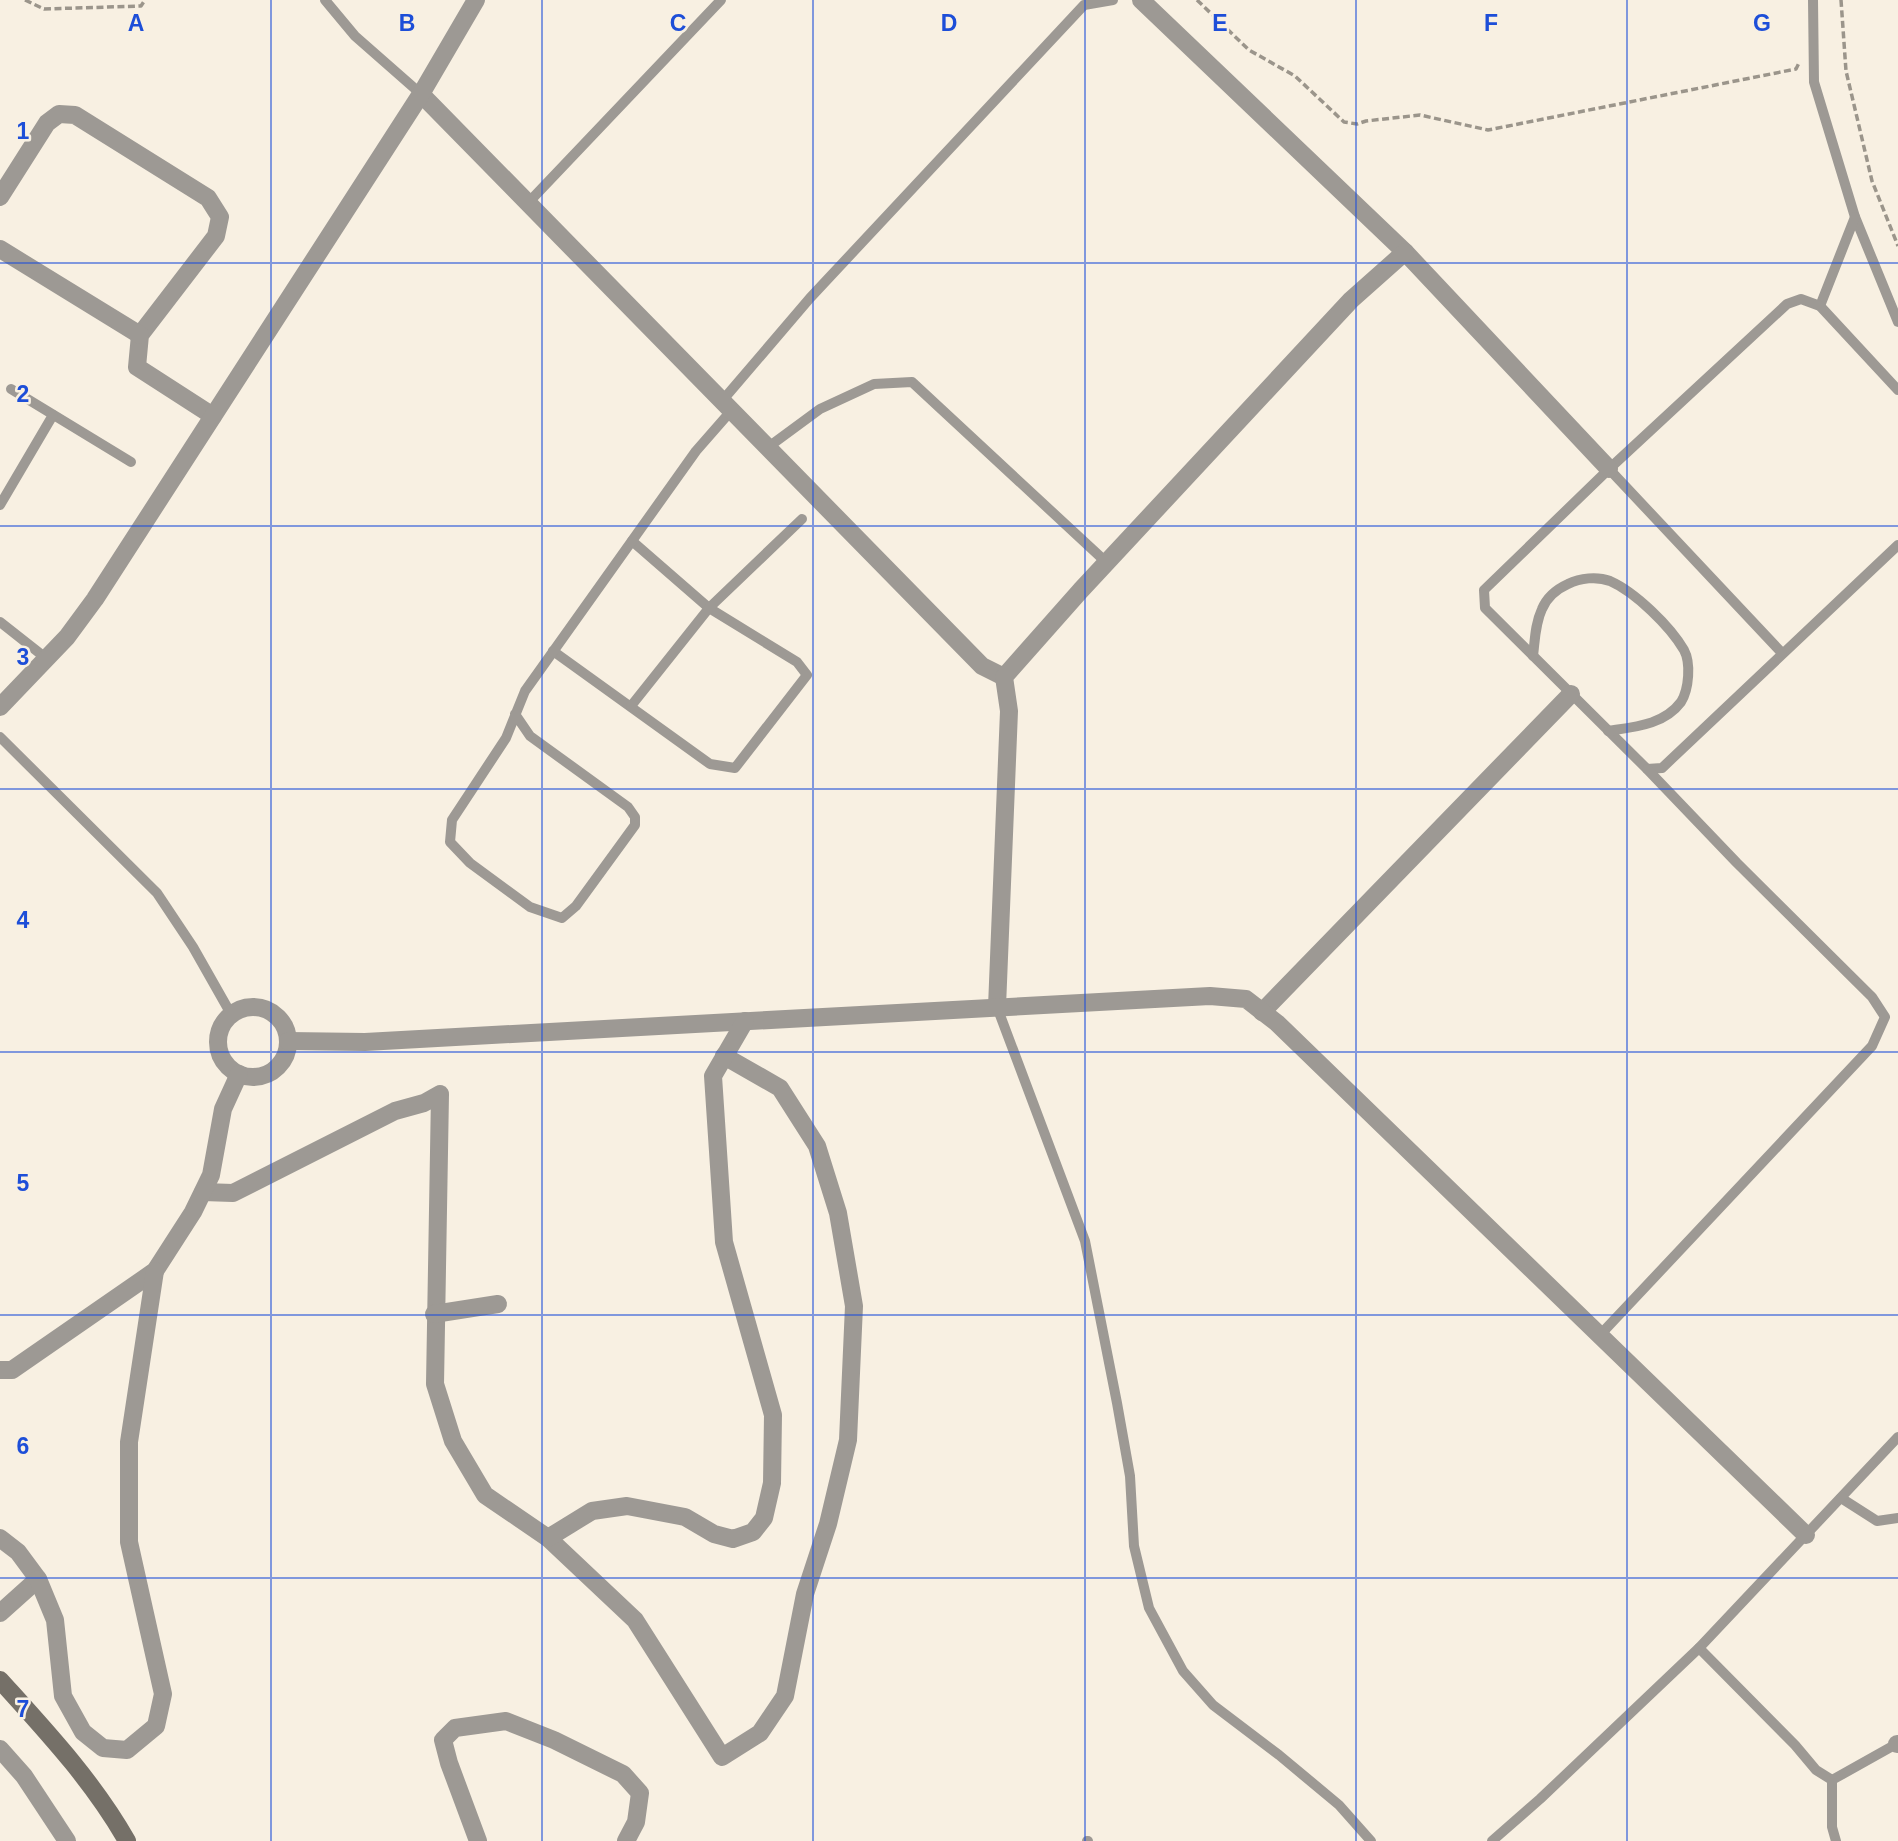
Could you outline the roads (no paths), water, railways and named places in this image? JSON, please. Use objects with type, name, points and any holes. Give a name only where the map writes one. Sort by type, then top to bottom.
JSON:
[{"type":"street","points":[[0,707],[47,659],[95,599],[421,94],[477,0]]},
{"type":"street","points":[[1141,0],[1405,252],[1609,469]]},
{"type":"street","points":[[421,94],[982,666],[1004,677]]},
{"type":"street","points":[[0,197],[47,123],[59,114],[75,115],[208,198],[220,217],[216,236],[140,335],[137,367],[213,416]]},
{"type":"street","points":[[0,249],[140,335]]},
{"type":"street","points":[[1004,677],[1351,300],[1405,252]]},
{"type":"street","points":[[997,1007],[1009,711],[1004,677]]},
{"type":"street","points":[[1262,1012],[1571,694]]},
{"type":"street","points":[[288,1041],[365,1042],[1210,996],[1246,999],[1806,1535]]},
{"type":"street","points":[[249,1006],[268,1010],[283,1023],[288,1041],[283,1060],[268,1074],[248,1077],[239,1074],[230,1069],[218,1051],[219,1030],[231,1014],[249,1006]]},
{"type":"street","points":[[548,1538],[592,1511],[627,1506],[685,1517],[714,1534],[733,1539],[753,1532],[764,1518],[772,1483],[773,1415],[724,1242],[713,1076],[745,1021]]},
{"type":"street","points":[[203,1192],[233,1193],[395,1111],[424,1103],[440,1094],[434,1314],[435,1384],[453,1441],[485,1495],[548,1538],[635,1620],[722,1757],[760,1733],[785,1696],[806,1594],[828,1524],[848,1440],[854,1306],[838,1213],[817,1146],[780,1088],[724,1056]]},
{"type":"street","points":[[0,1538],[18,1552],[38,1579],[55,1620],[63,1696],[83,1732],[103,1748],[127,1750],[156,1726],[163,1694],[129,1542],[129,1442],[155,1271],[211,1175],[223,1109],[239,1074]]},
{"type":"street","points":[[0,1370],[12,1370],[155,1271]]},
{"type":"street","points":[[434,1314],[498,1304]]},
{"type":"street","points":[[0,1613],[38,1579]]},
{"type":"street","points":[[0,1680],[63,1750],[109,1810],[127,1841]]},
{"type":"street","points":[[478,1841],[443,1740],[455,1728],[506,1721],[554,1740],[623,1774],[640,1793],[636,1822],[626,1841]]},
{"type":"street","points":[[0,1749],[24,1776],[67,1841]]},
{"type":"lane","points":[[325,0],[355,36],[421,94]]},
{"type":"lane","points":[[527,203],[721,0]]},
{"type":"lane","points":[[515,714],[530,736],[628,807],[635,817],[635,825],[606,866],[576,906],[562,918],[530,907],[470,863],[450,842],[452,820],[506,738],[515,714],[525,691],[726,406],[810,298],[1084,3],[1112,0]]},
{"type":"lane","points":[[1812,0],[1814,82],[1855,217],[1898,322]]},
{"type":"lane","points":[[1820,306],[1855,217]]},
{"type":"lane","points":[[1600,1335],[1872,1046],[1885,1017],[1872,997],[1485,608],[1484,590],[1609,469],[1787,304],[1801,299],[1820,306],[1898,390]]},
{"type":"lane","points":[[767,447],[820,409],[874,384],[912,382],[1107,562]]},
{"type":"lane","points":[[11,389],[131,461]]},
{"type":"lane","points":[[0,505],[53,415]]},
{"type":"lane","points":[[1609,469],[1782,653]]},
{"type":"lane","points":[[631,706],[709,608],[802,519]]},
{"type":"lane","points":[[553,651],[710,764],[735,768],[807,675],[797,662],[709,608],[632,541]]},
{"type":"lane","points":[[1647,769],[1662,768],[1898,545]]},
{"type":"lane","points":[[1533,656],[1536,624],[1543,606],[1557,589],[1579,579],[1608,580],[1633,595],[1662,621],[1685,652],[1688,681],[1681,701],[1664,716],[1646,726],[1608,731]]},
{"type":"lane","points":[[0,622],[47,659]]},
{"type":"lane","points":[[0,737],[157,893],[193,947],[231,1014]]},
{"type":"lane","points":[[997,1007],[1085,1241],[1130,1476],[1135,1546],[1149,1608],[1183,1671],[1213,1705],[1339,1805],[1371,1841]]},
{"type":"lane","points":[[1492,1841],[1699,1648],[1898,1437]]},
{"type":"lane","points":[[1841,1498],[1877,1521],[1898,1518]]},
{"type":"lane","points":[[1699,1648],[1796,1745],[1816,1770],[1832,1780]]},
{"type":"lane","points":[[1832,1780],[1898,1743]]},
{"type":"lane","points":[[1832,1780],[1832,1827],[1836,1841]]}]
